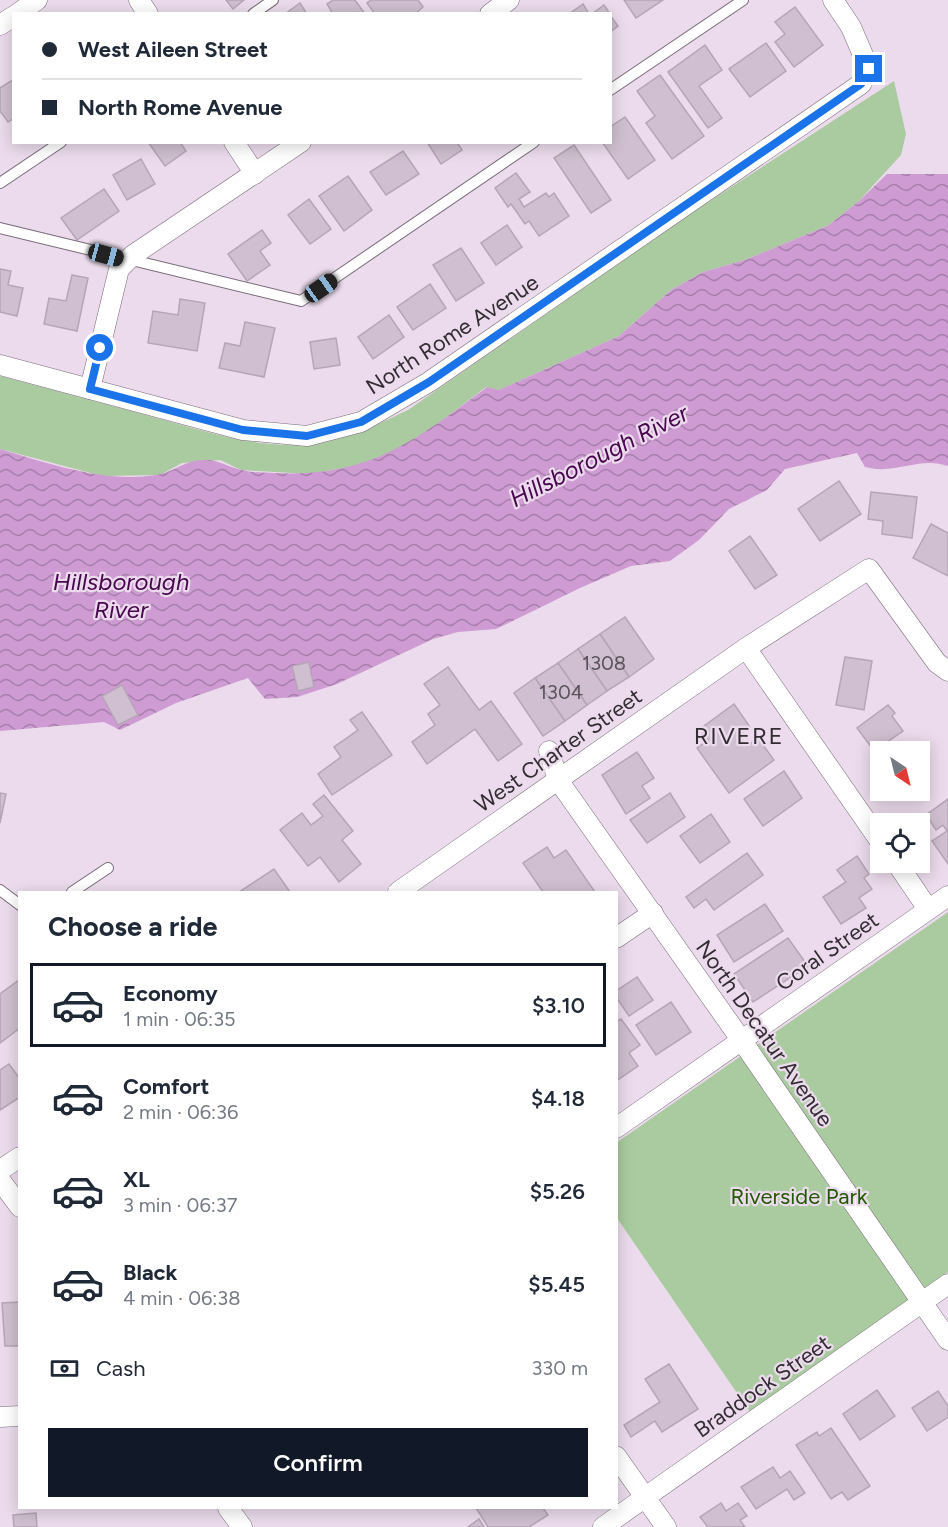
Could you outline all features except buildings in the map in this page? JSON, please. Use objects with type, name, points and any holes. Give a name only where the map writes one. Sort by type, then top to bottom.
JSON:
[{"type":"street","points":[[20,12],[37,0]]},
{"type":"street","points":[[493,12],[509,0]]},
{"type":"street","name":"North Rome Avenue","points":[[0,364],[243,430],[307,436],[361,422],[429,382],[861,84],[869,69],[851,27],[833,0]]},
{"type":"street","points":[[235,144],[255,174]]},
{"type":"street","points":[[90,389],[119,269],[128,260],[298,144]]},
{"type":"street","name":"West Charter Street","points":[[399,891],[746,648],[869,569],[937,663],[948,671]]},
{"type":"street","points":[[746,648],[870,827]]},
{"type":"street","name":"North Decatur Avenue","points":[[549,751],[558,780],[653,913],[948,1340]]},
{"type":"street","points":[[903,873],[928,909]]},
{"type":"street","name":"Coral Street","points":[[618,1127],[948,896]]},
{"type":"street","points":[[618,937],[653,913]]},
{"type":"street","points":[[0,1170],[18,1158]]},
{"type":"street","points":[[0,1180],[18,1204]]},
{"type":"street","name":"Braddock Street","points":[[603,1527],[948,1284]]},
{"type":"street","points":[[0,1417],[18,1416]]},
{"type":"street","points":[[618,1459],[666,1527]]},
{"type":"street","points":[[229,1509],[242,1527]]},
{"type":"lane","points":[[256,12],[273,0]]},
{"type":"lane","points":[[612,89],[743,0]]},
{"type":"lane","points":[[0,183],[58,144]]},
{"type":"lane","points":[[0,228],[301,301],[531,144]]},
{"type":"lane","points":[[74,891],[108,868]]},
{"type":"lane","points":[[0,890],[18,904]]},
{"type":"green space","points":[[894,81],[906,134],[901,155],[859,201],[829,225],[745,260],[703,272],[671,290],[619,336],[499,390],[486,387],[431,429],[392,452],[362,465],[308,474],[241,470],[220,460],[182,463],[160,475],[102,476],[0,449],[0,376],[252,442],[308,444],[334,440],[372,427],[408,410],[687,216]]},
{"type":"green space","name":"Riverside Park","points":[[948,912],[948,1272],[750,1412],[618,1219],[618,1142]]},
{"type":"water","name":"Hillsborough River","points":[[887,174],[948,174],[948,466],[924,463],[874,469],[865,467],[857,453],[785,469],[767,490],[729,509],[699,540],[670,561],[631,566],[496,629],[458,632],[433,639],[337,684],[297,697],[265,699],[248,678],[176,703],[120,730],[104,722],[0,731],[0,449],[77,471],[136,477],[156,475],[189,462],[203,460],[246,471],[274,473],[307,473],[364,462],[413,439],[487,387],[499,390],[619,336],[671,290],[703,272],[745,260],[829,225]]},
{"type":"district","name":"RIVERE","points":[[739,736]]},
{"type":"route","points":[[100,348],[90,389],[243,430],[307,436],[361,422],[429,382],[861,84],[869,69]]}]
